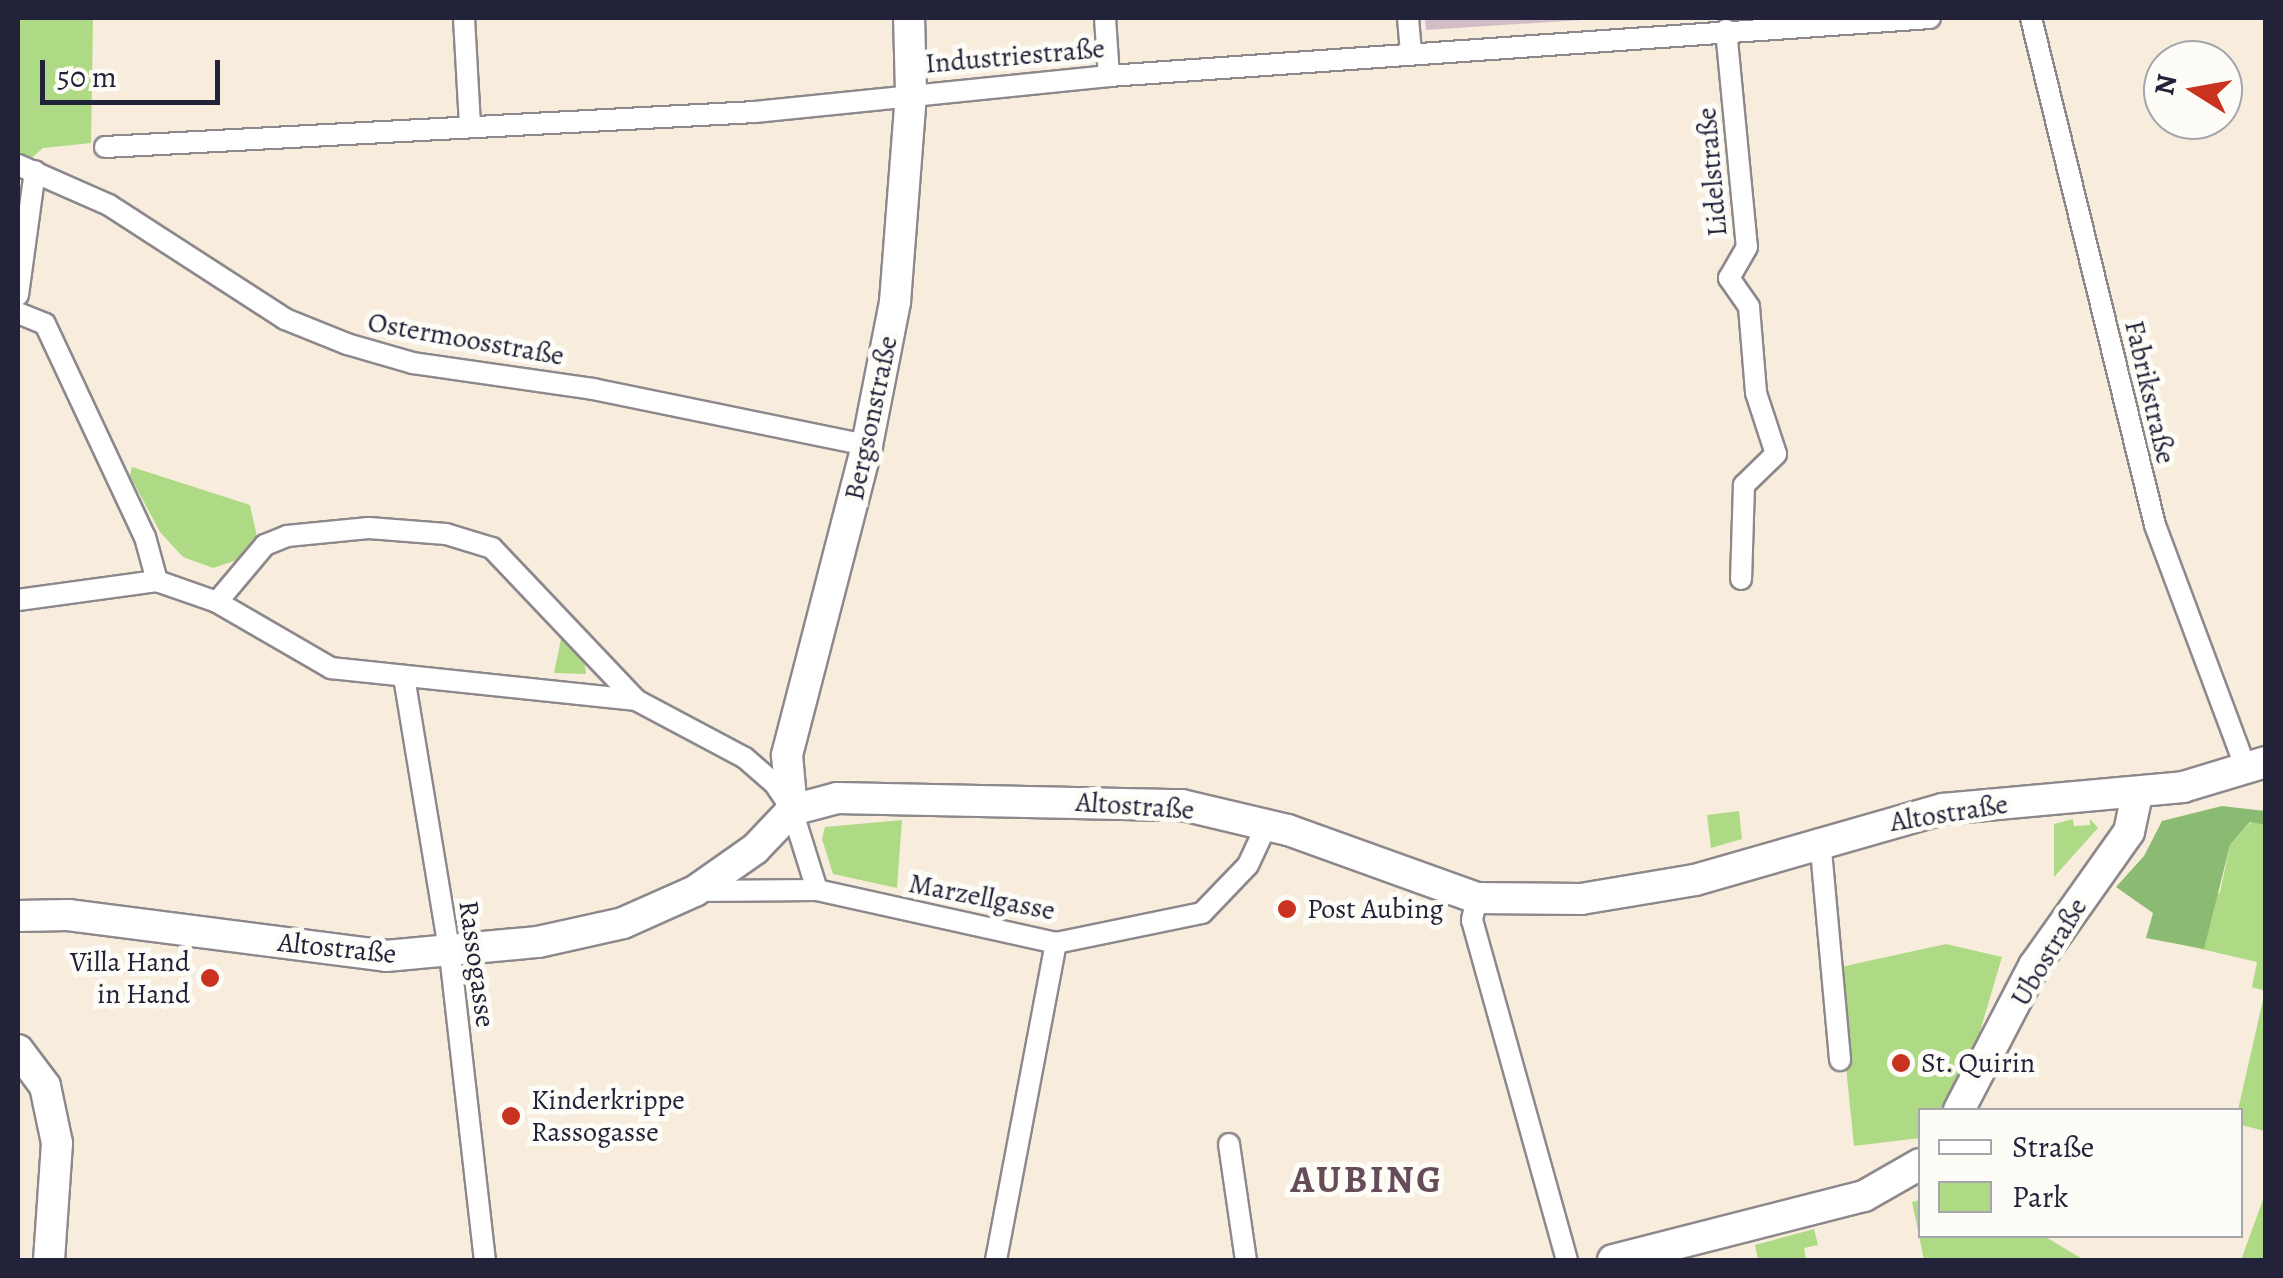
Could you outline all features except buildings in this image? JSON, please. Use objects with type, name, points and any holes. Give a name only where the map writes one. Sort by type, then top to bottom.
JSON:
[{"type":"main road","name":"Bergsonstraße","points":[[792,810],[787,756],[868,445],[904,232],[911,92],[909,18]]},
{"type":"main road","name":"Altostraße","points":[[21,913],[386,956],[450,954],[623,924],[694,891],[755,849],[792,810],[838,798],[1012,798],[1182,805],[1267,824],[1476,898],[1512,903],[1626,893],[1695,880],[1820,839],[1943,809],[2137,794],[2256,766]]},
{"type":"main road","name":"Ubostraße","points":[[1960,1108],[2036,962],[2129,832],[2137,794]]},
{"type":"main road","points":[[18,1050],[45,1086],[57,1144],[49,1260]]},
{"type":"main road","points":[[1613,1260],[1864,1196],[1918,1165]]},
{"type":"street","points":[[464,18],[470,127]]},
{"type":"street","points":[[1104,18],[1109,76]]},
{"type":"street","points":[[1408,18],[1411,53]]},
{"type":"street","name":"Industriestraße","points":[[105,147],[754,112],[911,92],[1109,76],[1930,18]]},
{"type":"street","name":"Fabrikstraße","points":[[2031,18],[2140,469],[2220,697],[2256,766]]},
{"type":"street","name":"Lidelstraße","points":[[1726,30],[1747,247],[1729,278],[1749,307],[1756,393],[1776,454],[1744,485],[1740,579]]},
{"type":"street","points":[[18,295],[26,168]]},
{"type":"street","name":"Ostermoosstraße","points":[[26,168],[109,205],[284,319],[346,344],[413,363],[594,390],[868,445]]},
{"type":"street","points":[[18,313],[45,324],[144,538],[157,581]]},
{"type":"street","points":[[217,602],[265,545],[287,536],[369,528],[446,534],[492,548],[518,570],[636,700],[744,758],[774,783],[792,810],[816,890]]},
{"type":"street","points":[[18,600],[157,581],[217,602],[330,668],[636,700]]},
{"type":"street","name":"Rassogasse","points":[[404,677],[450,954],[484,1260]]},
{"type":"street","name":"Marzellgasse","points":[[694,891],[816,890],[1056,943],[1202,913],[1248,865],[1267,824]]},
{"type":"street","points":[[1820,839],[1840,1060]]},
{"type":"street","points":[[1476,898],[1472,920],[1567,1260]]},
{"type":"street","points":[[996,1260],[1056,943]]},
{"type":"street","points":[[1229,1144],[1246,1260]]},
{"type":"shaded area","points":[[1425,18],[1614,18],[1426,30]]},
{"type":"green space","points":[[18,18],[93,18],[91,143],[43,148],[28,161],[18,157]]},
{"type":"green space","points":[[132,467],[250,505],[257,537],[243,558],[213,568],[183,557],[160,532],[130,476]]},
{"type":"green space","points":[[562,634],[584,658],[586,674],[554,673]]},
{"type":"green space","points":[[2222,806],[2265,811],[2265,825],[2250,822],[2230,845],[2204,949],[2146,938],[2153,913],[2116,887],[2144,856],[2162,821]]},
{"type":"green space","points":[[1739,811],[1742,839],[1711,848],[1707,815]]},
{"type":"green space","points":[[2073,819],[2074,826],[2090,825],[2090,819],[2098,828],[2054,877],[2054,824]]},
{"type":"green space","points":[[902,820],[897,888],[833,874],[822,839],[825,827]]},
{"type":"green space","points":[[2251,822],[2265,825],[2265,991],[2252,987],[2257,962],[2158,939],[2220,892],[2230,845]]},
{"type":"green space","points":[[1946,944],[2002,957],[1971,1062],[1942,1108],[1918,1108],[1918,1138],[1854,1146],[1836,968]]},
{"type":"green space","points":[[2265,991],[2265,1131],[2243,1126],[2243,1108],[2238,1108]]},
{"type":"green space","points":[[2265,1194],[2265,1260],[2241,1260]]},
{"type":"green space","points":[[1918,1200],[1918,1231],[1912,1202]]},
{"type":"green space","points":[[1814,1229],[1818,1245],[1804,1248],[1806,1260],[1758,1260],[1755,1245]]},
{"type":"green space","points":[[1919,1238],[2047,1238],[2084,1260],[1924,1260]]},
{"type":"place","name":"Post Aubing","points":[[1287,909]]},
{"type":"place","name":"Villa Hand in Hand","points":[[210,978]]},
{"type":"place","name":"St. Quirin","points":[[1901,1063]]},
{"type":"place","name":"Kinderkrippe Rassogasse","points":[[511,1116]]},
{"type":"district","name":"AUBING","points":[[1367,1180]]}]
